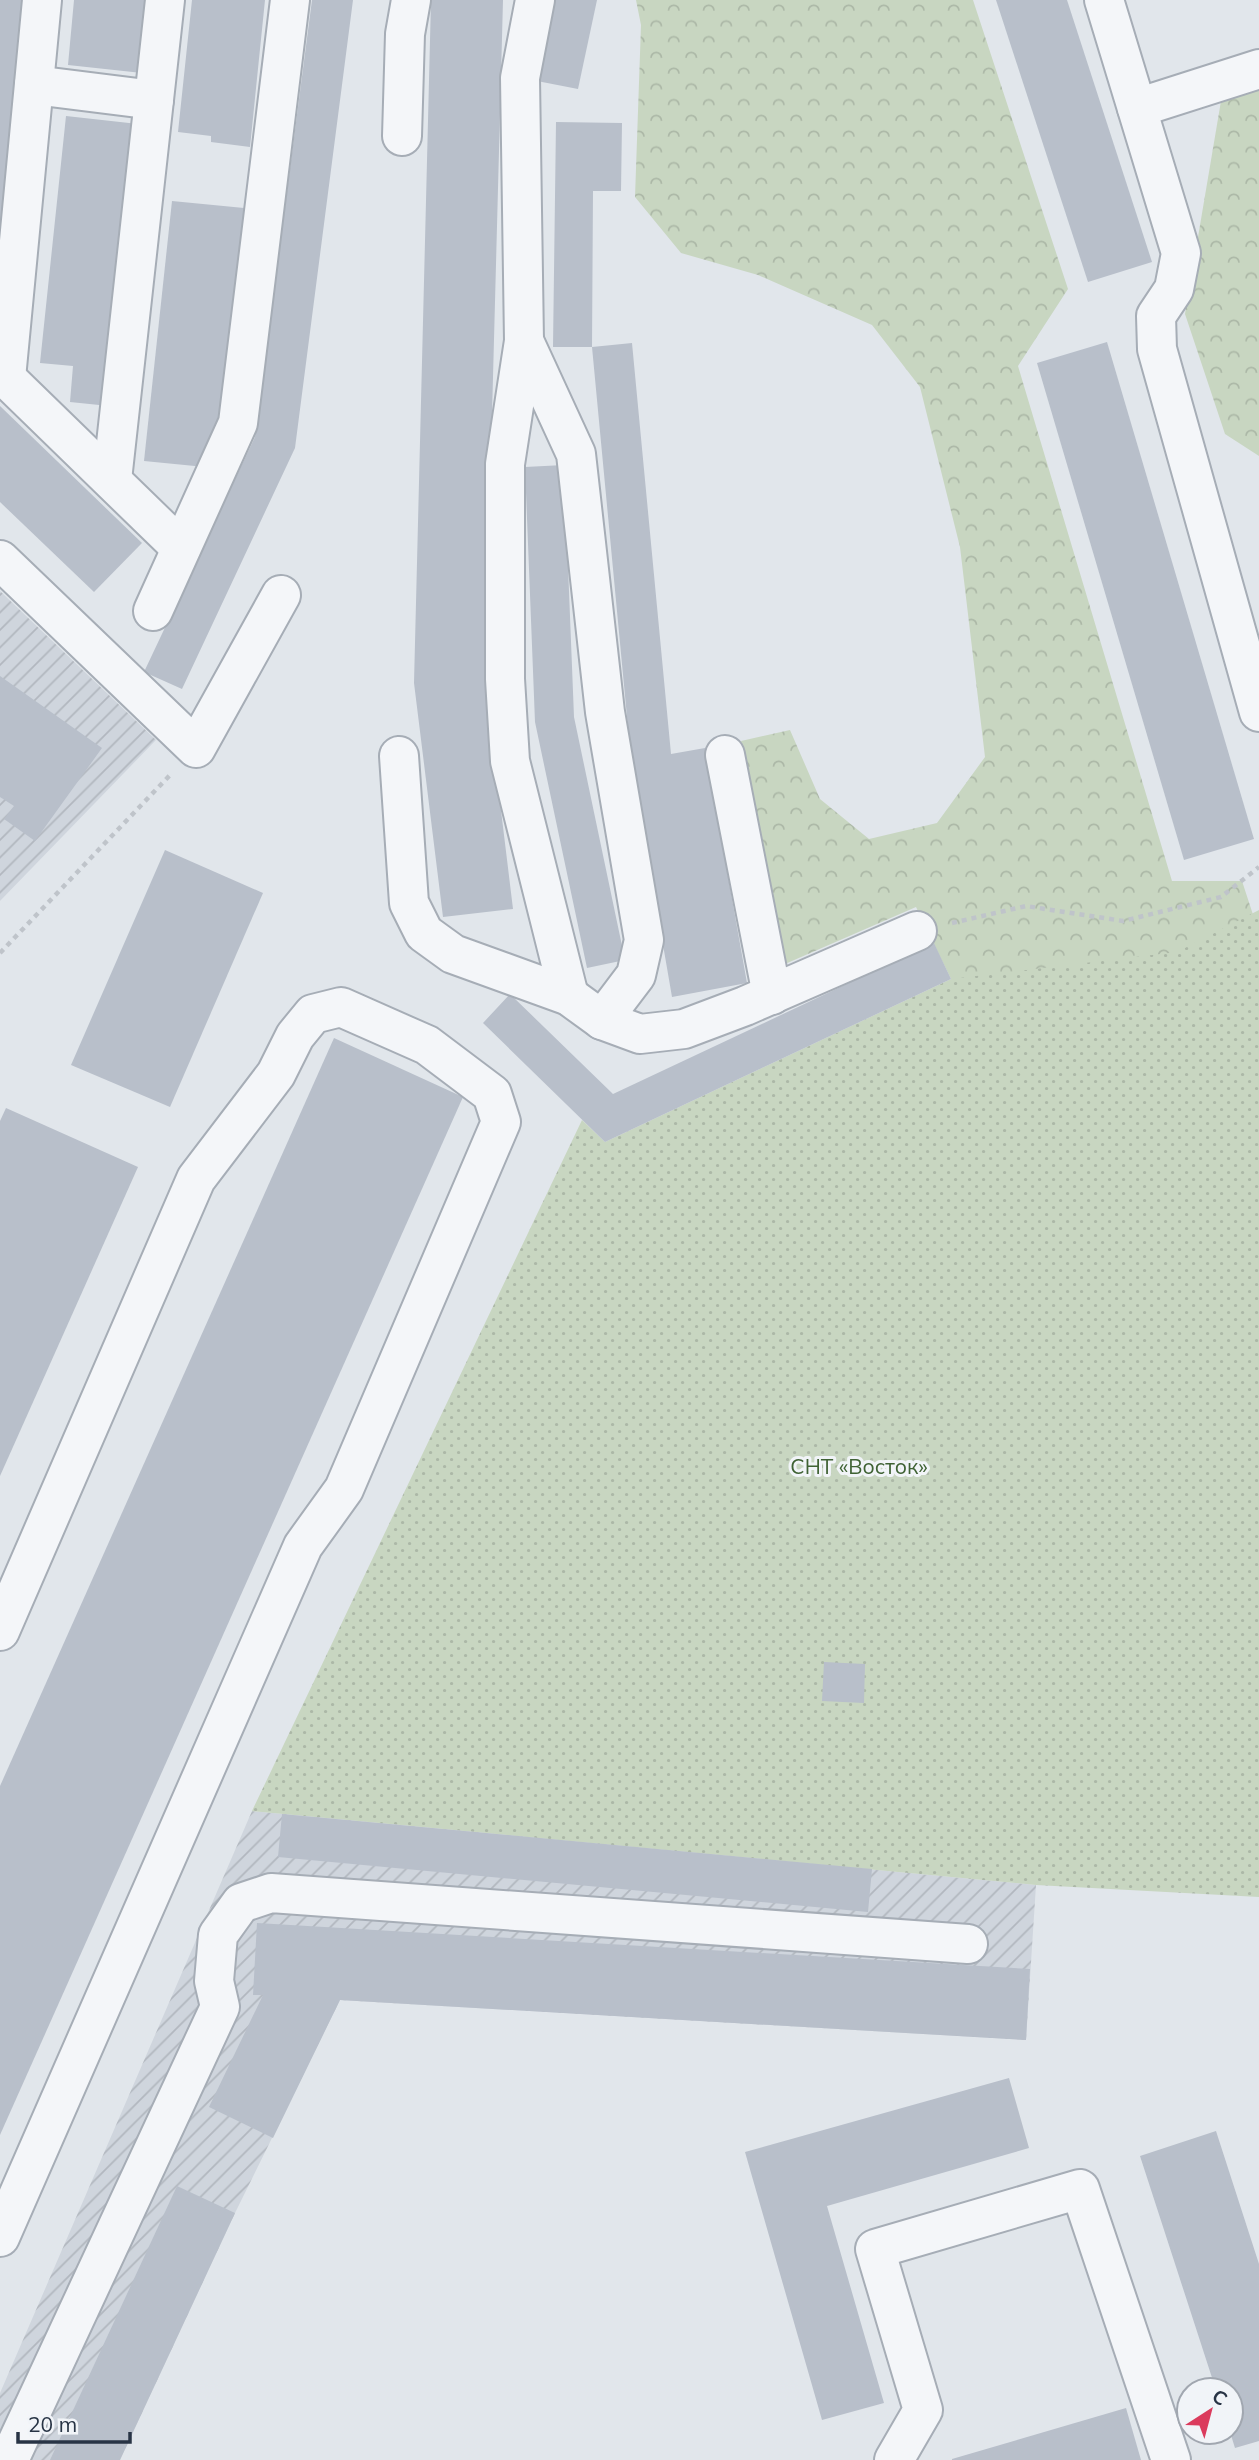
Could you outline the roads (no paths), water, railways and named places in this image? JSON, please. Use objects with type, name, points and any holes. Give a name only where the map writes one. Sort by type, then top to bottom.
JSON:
[{"type":"lane","points":[[42,0],[3,375],[181,548]]},
{"type":"lane","points":[[112,480],[165,0]]},
{"type":"lane","points":[[153,611],[238,423],[290,0]]},
{"type":"lane","points":[[402,136],[405,34],[411,0]]},
{"type":"lane","points":[[535,0],[520,78],[524,341],[505,464],[505,679],[510,761],[569,996]]},
{"type":"lane","points":[[1104,0],[1181,253],[1174,289],[1156,316],[1157,349],[1259,712]]},
{"type":"lane","points":[[1137,108],[1259,69]]},
{"type":"lane","points":[[34,85],[154,100]]},
{"type":"lane","points":[[524,341],[576,454],[605,712],[644,940],[636,975],[602,1020]]},
{"type":"lane","points":[[0,560],[195,748],[281,595]]},
{"type":"lane","points":[[725,755],[772,995]]},
{"type":"lane","points":[[399,756],[410,903],[424,933],[453,954],[569,996],[602,1020],[640,1034],[684,1029],[772,995],[917,931]]},
{"type":"lane","points":[[0,1631],[196,1179],[276,1074],[295,1036],[313,1014],[341,1007],[378,1023],[427,1045],[492,1094],[501,1122],[344,1489],[303,1546],[0,2236]]},
{"type":"lane","points":[[9,2460],[220,2007],[214,1980],[218,1936],[241,1903],[271,1892],[968,1944]]},
{"type":"lane","points":[[894,2460],[923,2410],[875,2249],[1080,2189],[1171,2460]]},
{"type":"park label","name":"СНТ «Восток»","points":[[859,1467]]}]
